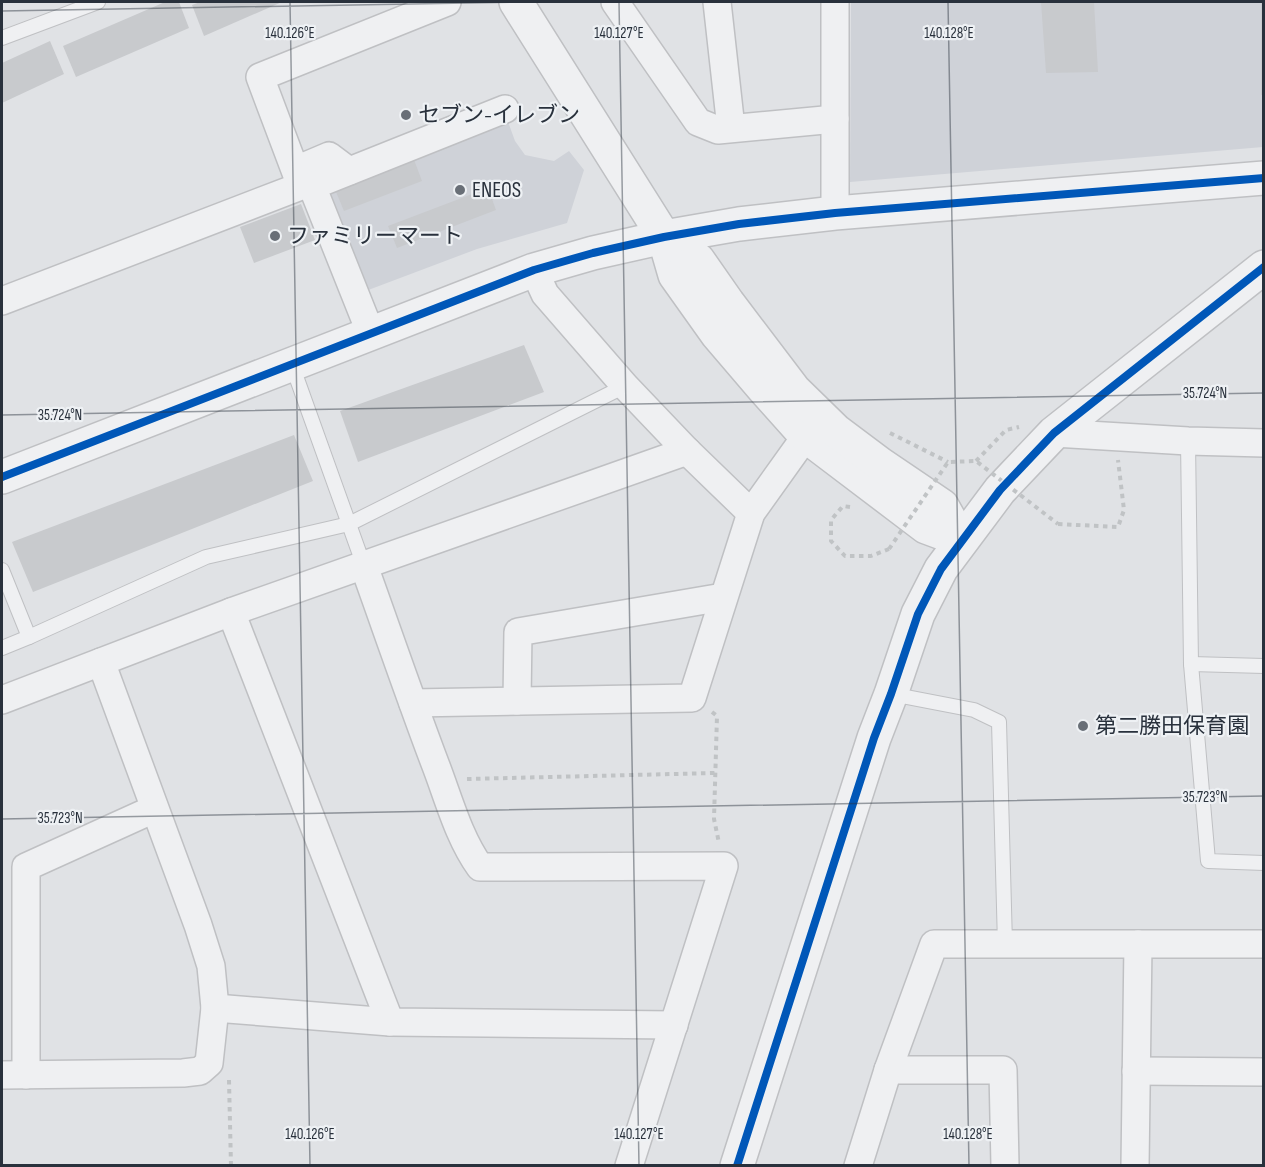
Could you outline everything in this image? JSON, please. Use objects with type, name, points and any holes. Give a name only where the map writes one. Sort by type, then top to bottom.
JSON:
[{"type":"street","points":[[516,2],[664,237],[675,275],[717,334],[806,436],[926,527],[962,540]]},
{"type":"street","points":[[615,2],[698,122],[718,130],[835,119]]},
{"type":"street","points":[[717,2],[731,128]]},
{"type":"street","points":[[835,2],[835,213]]},
{"type":"street","points":[[2,301],[302,186],[260,77],[430,4]]},
{"type":"street","points":[[371,334],[312,186],[505,109]]},
{"type":"street","points":[[296,170],[329,156],[349,171]]},
{"type":"street","points":[[2,477],[534,270],[593,253],[664,237],[739,224],[835,213],[1263,178]]},
{"type":"street","points":[[664,237],[698,260],[794,390],[836,431],[942,506],[962,540]]},
{"type":"street","points":[[737,1166],[874,738],[918,614],[941,569],[1000,490],[1041,429],[1263,267]]},
{"type":"street","points":[[534,270],[545,294],[625,386],[750,513]]},
{"type":"street","points":[[1041,429],[1188,441],[1263,443]]},
{"type":"street","points":[[413,704],[693,698],[750,513],[806,436]]},
{"type":"street","points":[[2,700],[231,612],[687,451]]},
{"type":"street","points":[[364,566],[441,780],[471,855],[480,867],[724,867],[629,1166]]},
{"type":"street","points":[[517,701],[518,632],[723,597]]},
{"type":"street","points":[[231,612],[390,1022]]},
{"type":"street","points":[[101,662],[211,966],[215,1008],[209,1062],[200,1071],[183,1073],[14,1075],[26,867],[154,809]]},
{"type":"street","points":[[858,1166],[888,1070],[934,944],[1263,944]]},
{"type":"street","points":[[1135,1166],[1138,945]]},
{"type":"street","points":[[215,1008],[390,1022],[675,1025]]},
{"type":"street","points":[[888,1070],[1003,1070],[1005,1166]]},
{"type":"street","points":[[1136,1071],[1263,1072]]},
{"type":"lane","points":[[2,39],[98,2]]},
{"type":"lane","points":[[292,365],[364,566]]},
{"type":"lane","points":[[2,648],[206,557],[349,524],[625,386]]},
{"type":"lane","points":[[1188,441],[1191,664],[1208,861],[1263,863]]},
{"type":"lane","points":[[2,570],[29,637]]},
{"type":"lane","points":[[1191,664],[1263,666]]},
{"type":"lane","points":[[891,694],[974,710],[999,722],[1005,944]]},
{"type":"path","points":[[888,432],[948,462],[976,460],[1008,429],[1041,429]]},
{"type":"path","points":[[976,460],[1058,524],[1118,527],[1124,510],[1114,436]]},
{"type":"path","points":[[858,507],[843,506],[831,520],[831,541],[845,556],[870,556],[888,549],[948,462]]},
{"type":"path","points":[[693,698],[717,716],[714,819],[724,867]]},
{"type":"path","points":[[441,780],[715,773]]},
{"type":"path","points":[[228,1073],[231,1166]]},
{"type":"shaded area","points":[[851,2],[1263,2],[1263,147],[850,182]]},
{"type":"shaded area","points":[[507,119],[515,141],[525,155],[554,161],[569,151],[584,170],[567,223],[477,249],[363,292],[325,190]]},
{"type":"building","points":[[165,2],[179,2],[189,28],[76,77],[63,46]]},
{"type":"building","points":[[200,2],[282,2],[204,36],[192,5]]},
{"type":"building","points":[[1041,2],[1094,2],[1098,72],[1046,73]]},
{"type":"building","points":[[1261,2],[1264,2],[1264,95],[1261,95]]},
{"type":"building","points":[[50,41],[64,74],[2,103],[2,63]]},
{"type":"building","points":[[413,157],[422,181],[344,211],[334,187]]},
{"type":"building","points":[[488,188],[496,210],[397,248],[388,226]]},
{"type":"building","points":[[301,204],[315,240],[254,263],[240,227]]},
{"type":"building","points":[[524,345],[544,392],[358,462],[340,411]]},
{"type":"building","points":[[294,435],[313,481],[33,592],[12,542]]},
{"type":"cycle path","points":[[2,477],[534,270],[593,253],[664,237],[739,224],[835,213],[1264,178]]},
{"type":"cycle path","points":[[737,1166],[874,738],[918,614],[941,569],[1000,490],[1054,433],[1264,267]]},
{"type":"place","name":"セブン-イレブン","points":[[406,115]]},
{"type":"place","name":"ENEOS","points":[[460,190]]},
{"type":"place","name":"ファミリーマート","points":[[275,236]]},
{"type":"place","name":"第二勝田保育園","points":[[1083,726]]}]
